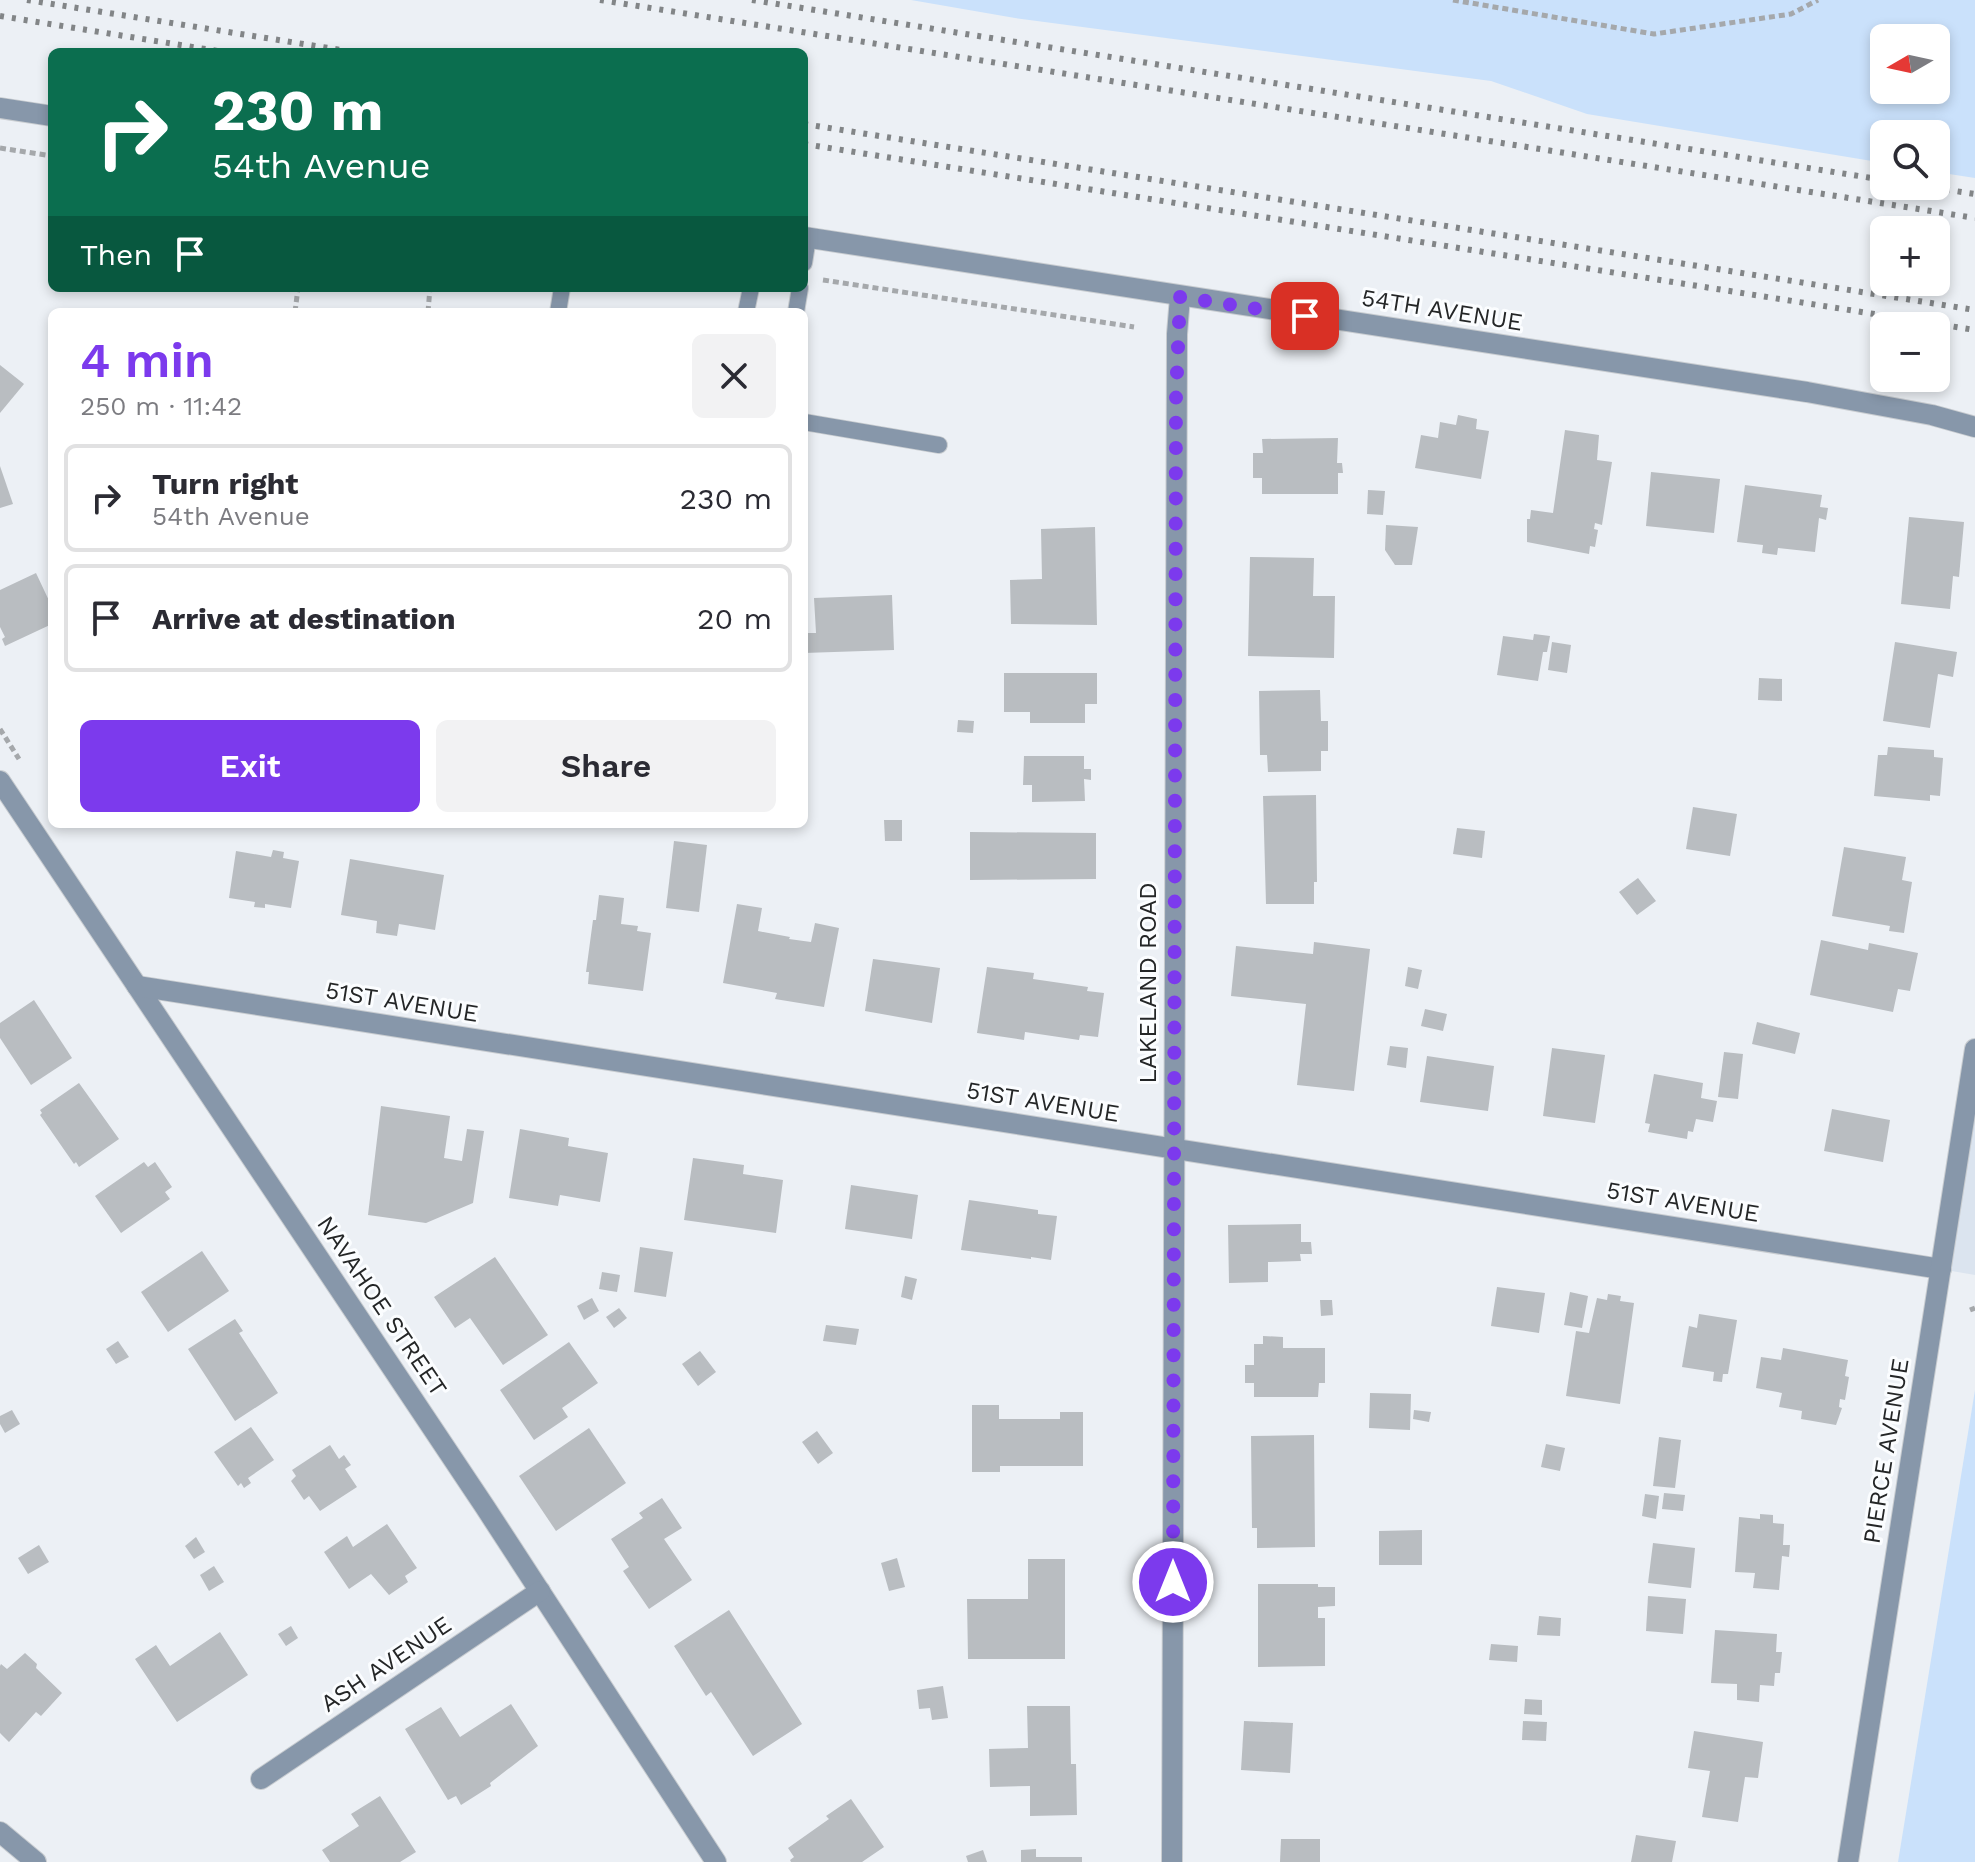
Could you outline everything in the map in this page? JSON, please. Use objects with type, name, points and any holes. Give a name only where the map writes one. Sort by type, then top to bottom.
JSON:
[{"type":"street","points":[[0,108],[48,115]]},
{"type":"street","name":"54TH AVENUE","points":[[808,237],[1807,392],[1932,415],[1975,427]]},
{"type":"street","name":"LAKELAND ROAD","points":[[1172,1862],[1176,398],[1180,297]]},
{"type":"street","name":"NAVAHOE STREET","points":[[0,781],[540,1591],[716,1862]]},
{"type":"street","name":"51ST AVENUE","points":[[137,986],[1941,1269]]},
{"type":"street","name":"PIERCE AVENUE","points":[[1848,1862],[1975,1049]]},
{"type":"street","name":"ASH AVENUE","points":[[261,1779],[540,1591]]},
{"type":"street","points":[[0,1832],[36,1862]]},
{"type":"lane","points":[[808,423],[939,445]]},
{"type":"path","points":[[1453,0],[1654,34],[1791,14],[1818,0]]},
{"type":"path","points":[[0,148],[48,155]]},
{"type":"path","points":[[820,279],[1134,327]]},
{"type":"shaded area","points":[[911,0],[1975,0],[1975,178],[1950,174],[1950,120],[1870,120],[1870,161],[1587,114],[1491,81],[1015,18]]},
{"type":"shaded area","points":[[1975,1049],[1975,1275],[1940,1269]]},
{"type":"shaded area","points":[[1975,1390],[1975,1862],[1898,1862]]},
{"type":"building","points":[[0,365],[24,384],[0,413]]},
{"type":"building","points":[[1458,415],[1477,419],[1476,429],[1489,431],[1481,479],[1415,468],[1421,435],[1438,438],[1440,422],[1456,425]]},
{"type":"building","points":[[1565,430],[1599,435],[1597,460],[1612,462],[1602,525],[1595,523],[1594,529],[1598,530],[1595,547],[1590,546],[1589,554],[1527,542],[1527,519],[1530,519],[1531,510],[1553,513]]},
{"type":"building","points":[[1338,438],[1337,463],[1342,463],[1343,473],[1338,473],[1338,494],[1262,494],[1262,478],[1253,478],[1253,453],[1263,453],[1262,439]]},
{"type":"building","points":[[0,466],[13,504],[0,508]]},
{"type":"building","points":[[1651,472],[1720,479],[1714,533],[1646,526]]},
{"type":"building","points":[[1745,485],[1822,495],[1820,507],[1828,508],[1826,520],[1819,518],[1815,552],[1778,548],[1777,555],[1762,553],[1763,545],[1737,542]]},
{"type":"building","points":[[1368,490],[1385,491],[1383,515],[1367,514]]},
{"type":"building","points":[[1909,517],[1964,522],[1959,577],[1953,576],[1950,609],[1901,604]]},
{"type":"building","points":[[1386,525],[1418,527],[1412,565],[1395,565],[1385,550]]},
{"type":"building","points":[[1095,527],[1097,625],[1011,624],[1010,580],[1042,579],[1041,529]]},
{"type":"building","points":[[1250,557],[1314,558],[1313,596],[1335,596],[1334,658],[1248,656]]},
{"type":"building","points":[[36,573],[48,598],[48,626],[5,646],[0,627],[0,590]]},
{"type":"building","points":[[892,595],[894,650],[808,653],[808,633],[816,633],[814,598]]},
{"type":"building","points":[[1534,634],[1550,636],[1547,652],[1543,652],[1538,681],[1497,675],[1503,636],[1533,640]]},
{"type":"building","points":[[1552,642],[1571,645],[1567,673],[1548,670]]},
{"type":"building","points":[[1895,642],[1957,652],[1953,677],[1938,674],[1930,728],[1883,721]]},
{"type":"building","points":[[1004,673],[1097,673],[1097,704],[1085,704],[1085,723],[1030,723],[1030,712],[1004,712]]},
{"type":"building","points":[[1759,678],[1782,679],[1782,701],[1758,700]]},
{"type":"building","points":[[1320,690],[1321,721],[1328,721],[1328,751],[1321,751],[1321,771],[1268,772],[1267,755],[1260,755],[1259,691]]},
{"type":"building","points":[[958,720],[974,721],[973,733],[957,732]]},
{"type":"building","points":[[1888,747],[1934,750],[1934,757],[1943,758],[1940,796],[1930,795],[1930,801],[1874,796],[1878,755],[1887,755]]},
{"type":"building","points":[[1024,756],[1084,756],[1084,769],[1091,769],[1091,780],[1084,779],[1085,801],[1032,802],[1032,785],[1023,785]]},
{"type":"building","points":[[1316,795],[1317,882],[1314,882],[1314,904],[1266,904],[1263,796]]},
{"type":"building","points":[[1693,807],[1737,814],[1730,856],[1686,849]]},
{"type":"building","points":[[884,820],[902,820],[902,841],[885,841]]},
{"type":"building","points":[[1457,828],[1485,831],[1482,858],[1453,854]]},
{"type":"building","points":[[970,832],[1096,833],[1096,879],[970,880]]},
{"type":"building","points":[[674,841],[707,845],[699,912],[666,908]]},
{"type":"building","points":[[1844,847],[1906,857],[1902,880],[1912,882],[1904,933],[1889,931],[1890,926],[1832,916]]},
{"type":"building","points":[[273,850],[284,852],[283,858],[299,861],[291,908],[265,904],[265,908],[254,907],[255,902],[229,898],[236,851],[271,857]]},
{"type":"building","points":[[350,859],[444,875],[435,930],[399,924],[397,936],[376,933],[377,921],[341,915]]},
{"type":"building","points":[[1638,878],[1656,901],[1637,915],[1619,892]]},
{"type":"building","points":[[599,895],[624,898],[621,924],[638,926],[637,931],[651,933],[643,991],[588,984],[589,972],[586,972]]},
{"type":"building","points":[[737,904],[762,908],[758,931],[789,939],[811,942],[815,923],[839,928],[824,1007],[775,999],[777,993],[723,983]]},
{"type":"building","points":[[1821,940],[1868,950],[1869,943],[1918,953],[1910,991],[1898,989],[1893,1012],[1810,995]]},
{"type":"building","points":[[1314,942],[1370,949],[1354,1091],[1297,1085],[1306,1004],[1231,996],[1236,946],[1313,954]]},
{"type":"building","points":[[873,959],[940,968],[932,1023],[865,1011]]},
{"type":"building","points":[[987,967],[1034,973],[1033,979],[1088,987],[1087,991],[1104,993],[1098,1037],[1080,1035],[1079,1040],[1025,1032],[1024,1040],[977,1033]]},
{"type":"building","points":[[1408,967],[1422,970],[1418,989],[1405,986]]},
{"type":"building","points":[[34,1000],[72,1058],[31,1085],[0,1038],[0,1023]]},
{"type":"building","points":[[1425,1009],[1447,1014],[1443,1031],[1421,1026]]},
{"type":"building","points":[[1757,1022],[1800,1033],[1795,1054],[1752,1044]]},
{"type":"building","points":[[1390,1046],[1408,1048],[1406,1068],[1387,1065]]},
{"type":"building","points":[[1552,1048],[1605,1055],[1595,1123],[1543,1116]]},
{"type":"building","points":[[1724,1052],[1743,1054],[1738,1099],[1718,1097]]},
{"type":"building","points":[[1427,1056],[1494,1066],[1488,1111],[1420,1102]]},
{"type":"building","points":[[1654,1074],[1703,1083],[1701,1098],[1717,1101],[1713,1122],[1696,1119],[1693,1132],[1688,1131],[1687,1139],[1648,1132],[1650,1124],[1645,1123]]},
{"type":"building","points":[[79,1083],[119,1139],[79,1167],[40,1115],[40,1110]]},
{"type":"building","points":[[381,1106],[450,1116],[444,1158],[462,1161],[467,1129],[484,1131],[473,1203],[426,1223],[368,1215]]},
{"type":"building","points":[[1832,1109],[1890,1120],[1883,1162],[1824,1151]]},
{"type":"building","points":[[520,1129],[569,1138],[568,1146],[608,1153],[600,1202],[560,1195],[558,1206],[509,1198]]},
{"type":"building","points":[[693,1158],[744,1165],[743,1174],[783,1180],[776,1233],[684,1220]]},
{"type":"building","points":[[144,1162],[148,1167],[155,1162],[172,1187],[165,1192],[170,1199],[121,1233],[95,1196]]},
{"type":"building","points":[[851,1185],[918,1195],[912,1239],[845,1229]]},
{"type":"building","points":[[969,1200],[1038,1210],[1038,1214],[1057,1216],[1051,1260],[961,1250]]},
{"type":"building","points":[[1301,1224],[1301,1242],[1311,1242],[1312,1254],[1300,1254],[1301,1261],[1268,1262],[1268,1282],[1229,1283],[1228,1225]]},
{"type":"building","points":[[640,1247],[673,1252],[666,1297],[634,1292]]},
{"type":"building","points":[[202,1251],[229,1291],[168,1332],[141,1292]]},
{"type":"building","points":[[495,1257],[548,1335],[503,1365],[470,1318],[455,1328],[434,1297]]},
{"type":"building","points":[[602,1272],[620,1275],[617,1292],[599,1289]]},
{"type":"building","points":[[905,1276],[917,1279],[912,1300],[901,1297]]},
{"type":"building","points":[[1497,1287],[1545,1293],[1539,1333],[1491,1326]]},
{"type":"building","points":[[1570,1292],[1588,1296],[1582,1328],[1564,1325]]},
{"type":"building","points":[[1608,1294],[1621,1296],[1620,1301],[1634,1303],[1620,1404],[1566,1396],[1576,1331],[1589,1333],[1597,1298],[1607,1300]]},
{"type":"building","points":[[592,1298],[599,1311],[584,1320],[577,1306]]},
{"type":"building","points":[[1320,1300],[1332,1300],[1333,1315],[1321,1316]]},
{"type":"building","points":[[619,1308],[627,1318],[614,1328],[606,1317]]},
{"type":"building","points":[[1699,1314],[1737,1320],[1728,1374],[1723,1374],[1722,1382],[1713,1381],[1714,1372],[1682,1367],[1689,1326],[1697,1328]]},
{"type":"building","points":[[235,1319],[243,1331],[239,1333],[278,1393],[235,1421],[188,1349]]},
{"type":"building","points":[[826,1325],[859,1329],[856,1345],[823,1341]]},
{"type":"building","points":[[1263,1336],[1283,1337],[1283,1348],[1325,1348],[1325,1383],[1319,1383],[1318,1397],[1254,1397],[1254,1383],[1245,1383],[1245,1365],[1254,1365],[1254,1344],[1263,1344]]},
{"type":"building","points":[[118,1341],[129,1357],[116,1364],[106,1349]]},
{"type":"building","points":[[569,1342],[598,1383],[562,1408],[568,1417],[534,1440],[500,1390]]},
{"type":"building","points":[[1783,1348],[1848,1360],[1845,1400],[1840,1399],[1839,1407],[1842,1408],[1836,1425],[1801,1419],[1802,1411],[1779,1407],[1782,1393],[1756,1388],[1761,1357],[1781,1360]]},
{"type":"building","points":[[700,1351],[716,1372],[698,1386],[682,1364]]},
{"type":"building","points":[[1370,1393],[1411,1394],[1410,1430],[1369,1428]]},
{"type":"building","points":[[972,1405],[999,1405],[999,1419],[1060,1419],[1060,1412],[1083,1412],[1083,1466],[1000,1466],[1000,1472],[972,1472]]},
{"type":"building","points":[[12,1410],[20,1424],[5,1433],[0,1416]]},
{"type":"building","points":[[1414,1410],[1431,1412],[1429,1422],[1413,1419]]},
{"type":"building","points":[[251,1427],[274,1460],[248,1478],[251,1483],[244,1488],[241,1483],[238,1486],[214,1452]]},
{"type":"building","points":[[589,1428],[626,1483],[556,1531],[519,1476]]},
{"type":"building","points":[[817,1431],[833,1453],[818,1464],[802,1442]]},
{"type":"building","points":[[1314,1435],[1315,1547],[1257,1548],[1257,1528],[1252,1528],[1251,1436]]},
{"type":"building","points":[[1659,1437],[1681,1440],[1675,1488],[1653,1486]]},
{"type":"building","points":[[1546,1444],[1565,1448],[1560,1471],[1541,1467]]},
{"type":"building","points":[[330,1445],[339,1459],[344,1455],[351,1465],[345,1469],[357,1487],[320,1511],[309,1496],[304,1500],[291,1481],[296,1476],[292,1470]]},
{"type":"building","points":[[1664,1493],[1685,1495],[1683,1511],[1662,1509]]},
{"type":"building","points":[[1645,1494],[1659,1496],[1656,1519],[1642,1516]]},
{"type":"building","points":[[662,1498],[682,1528],[664,1539],[692,1580],[649,1609],[623,1571],[629,1567],[611,1539],[643,1518],[639,1513]]},
{"type":"building","points":[[1760,1514],[1773,1515],[1773,1523],[1784,1524],[1783,1545],[1790,1545],[1789,1557],[1782,1556],[1779,1590],[1753,1588],[1755,1573],[1735,1572],[1739,1517],[1760,1519]]},
{"type":"building","points":[[387,1524],[417,1568],[405,1576],[408,1582],[389,1595],[371,1574],[349,1589],[324,1552],[347,1536],[353,1547]]},
{"type":"building","points":[[1422,1530],[1422,1565],[1379,1565],[1379,1531]]},
{"type":"building","points":[[196,1537],[205,1552],[194,1559],[185,1546]]},
{"type":"building","points":[[1653,1543],[1695,1548],[1691,1588],[1648,1583]]},
{"type":"building","points":[[39,1545],[49,1562],[28,1574],[18,1558]]},
{"type":"building","points":[[897,1558],[905,1587],[889,1591],[881,1563]]},
{"type":"building","points":[[1028,1559],[1065,1559],[1065,1659],[968,1659],[967,1599],[1028,1599]]},
{"type":"building","points":[[214,1566],[224,1582],[209,1591],[200,1575]]},
{"type":"building","points":[[1258,1584],[1335,1587],[1335,1606],[1318,1607],[1318,1618],[1325,1618],[1325,1666],[1258,1667]]},
{"type":"building","points":[[1648,1596],[1686,1599],[1683,1634],[1646,1631]]},
{"type":"building","points":[[729,1610],[802,1724],[753,1756],[711,1692],[706,1696],[674,1646]]},
{"type":"building","points":[[1539,1616],[1561,1618],[1560,1636],[1537,1635]]},
{"type":"building","points":[[291,1626],[298,1638],[286,1646],[278,1634]]},
{"type":"building","points":[[1715,1630],[1777,1634],[1776,1652],[1782,1652],[1780,1673],[1775,1673],[1774,1686],[1760,1685],[1759,1702],[1737,1700],[1737,1684],[1711,1683]]},
{"type":"building","points":[[220,1632],[248,1675],[177,1722],[135,1659],[156,1645],[170,1666]]},
{"type":"building","points":[[1491,1644],[1518,1646],[1517,1662],[1489,1660]]},
{"type":"building","points":[[25,1653],[62,1693],[41,1716],[36,1712],[9,1742],[0,1733],[0,1666],[7,1669]]},
{"type":"building","points":[[943,1686],[948,1718],[932,1720],[930,1708],[919,1709],[917,1690]]},
{"type":"building","points":[[1525,1699],[1542,1700],[1542,1715],[1524,1714]]},
{"type":"building","points":[[511,1704],[538,1746],[490,1783],[491,1786],[461,1805],[456,1796],[448,1800],[405,1729],[441,1707],[460,1737]]},
{"type":"building","points":[[1027,1706],[1070,1706],[1071,1764],[1076,1764],[1077,1815],[1030,1816],[1030,1786],[990,1787],[989,1749],[1028,1748]]},
{"type":"building","points":[[1244,1721],[1293,1723],[1290,1773],[1241,1770]]},
{"type":"building","points":[[1523,1721],[1547,1722],[1546,1741],[1522,1740]]},
{"type":"building","points":[[1694,1731],[1763,1742],[1758,1778],[1745,1777],[1738,1822],[1702,1817],[1710,1771],[1688,1768]]},
{"type":"building","points":[[380,1796],[416,1852],[400,1862],[330,1862],[322,1850],[359,1826],[351,1814]]},
{"type":"building","points":[[851,1799],[884,1847],[862,1862],[791,1862],[794,1857],[788,1848]]},
{"type":"building","points":[[1636,1835],[1676,1841],[1672,1862],[1631,1862]]},
{"type":"building","points":[[1281,1839],[1320,1839],[1320,1862],[1280,1862]]},
{"type":"building","points":[[1036,1849],[1036,1857],[1082,1857],[1082,1862],[1021,1862],[1021,1850]]},
{"type":"building","points":[[983,1850],[987,1862],[968,1862],[966,1856]]},
{"type":"railway","points":[[27,0],[329,48]]},
{"type":"railway","points":[[600,0],[1975,218]]},
{"type":"railway","points":[[752,0],[1870,178]]},
{"type":"railway","points":[[0,16],[199,48]]},
{"type":"railway","points":[[808,125],[1975,310]]},
{"type":"railway","points":[[808,145],[1975,330]]},
{"type":"railway","points":[[1950,190],[1975,194]]},
{"type":"route","points":[[1173,1582],[1176,397],[1180,297],[1305,316]]}]
